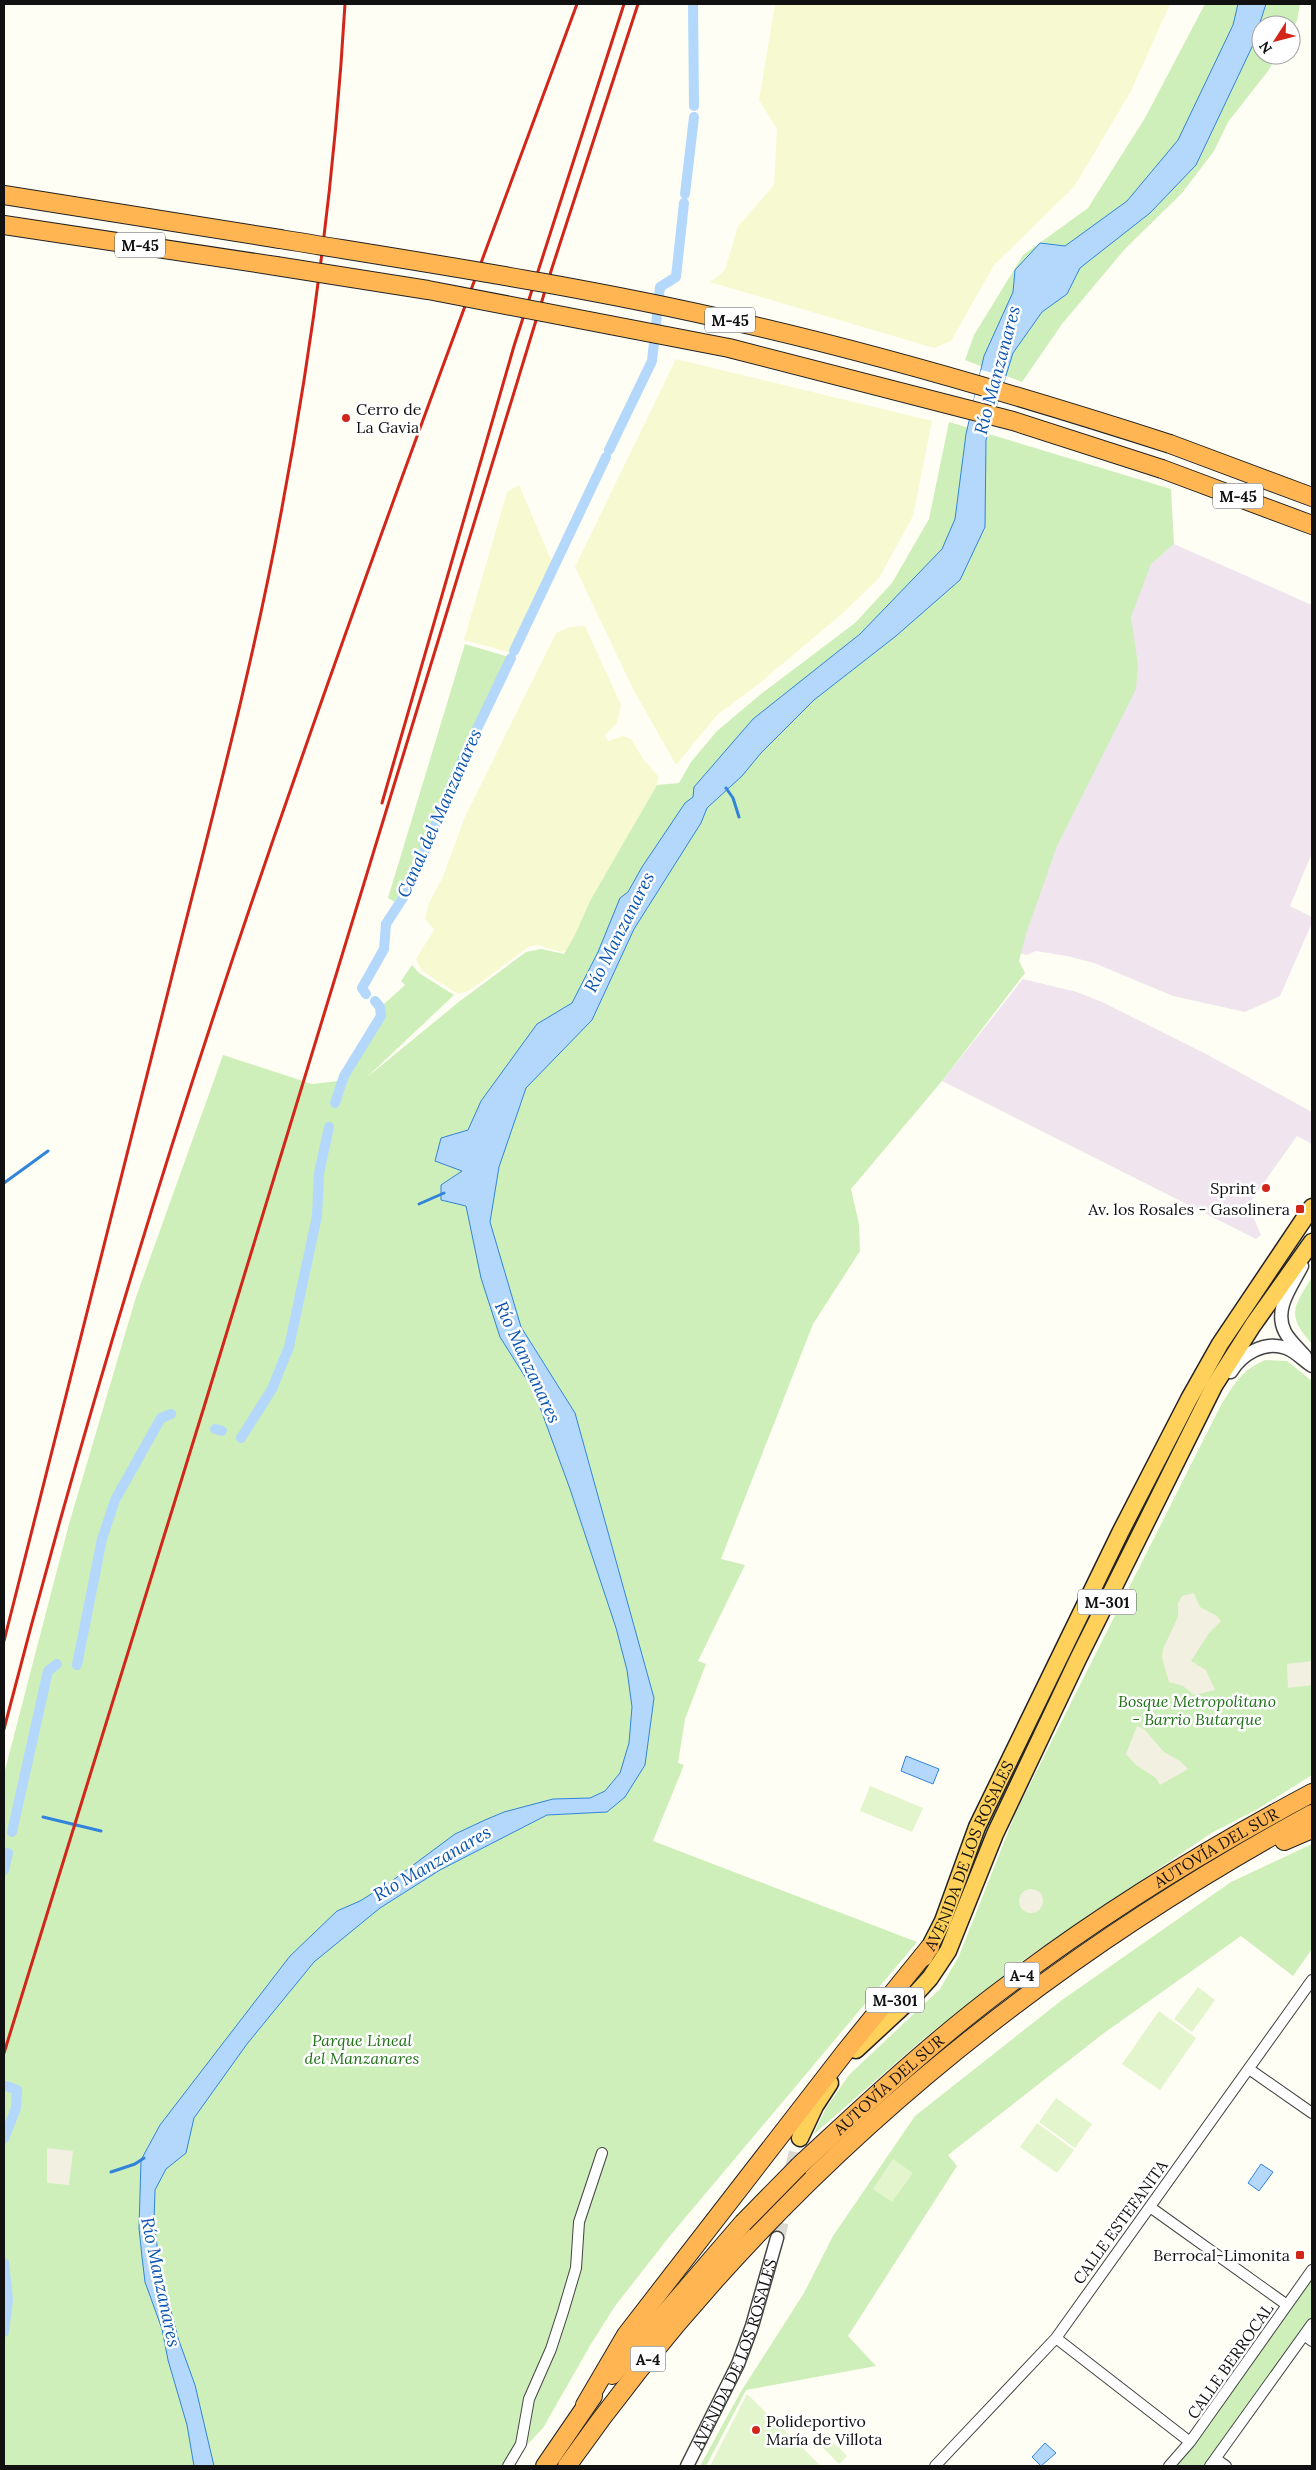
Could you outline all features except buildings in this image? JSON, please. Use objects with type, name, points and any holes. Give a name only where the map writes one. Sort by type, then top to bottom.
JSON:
[{"type":"highway","name":"M-45","points":[[4,195],[280,239],[588,292],[736,321],[908,364],[1024,397],[1170,444],[1312,496]]},
{"type":"highway","name":"M-45","points":[[4,225],[428,290],[729,348],[1013,421],[1162,469],[1312,525]]},
{"type":"highway","name":"AVENIDA DE LOS ROSALES","points":[[800,2138],[815,2106],[827,2087],[914,1976],[930,1947],[943,1921],[977,1827],[1189,1398],[1220,1344],[1312,1207]]},
{"type":"highway","name":"M-301","points":[[1173,1468],[1214,1386],[1253,1325],[1312,1242]]},
{"type":"highway","name":"AVENIDA DE LOS ROSALES","points":[[856,2050],[910,2000],[930,1978],[948,1951],[994,1834],[1173,1468]]},
{"type":"highway","name":"AUTOVÍA DEL SUR","points":[[545,2466],[585,2405],[743,2223],[799,2166],[896,2075],[1008,1984],[1169,1874],[1312,1792]]},
{"type":"highway","name":"AUTOVÍA DEL SUR","points":[[567,2466],[630,2382],[736,2257],[808,2181],[938,2063],[1088,1950],[1156,1904],[1201,1876],[1312,1814]]},
{"type":"highway","points":[[1156,1904],[1198,1888],[1296,1835],[1312,1829]]},
{"type":"highway","points":[[585,2405],[626,2335],[839,2060],[930,1947]]},
{"type":"street","points":[[1312,1249],[1284,1300],[1281,1316],[1285,1332],[1312,1365]]},
{"type":"street","points":[[1173,1468],[1237,1363],[1253,1350],[1265,1347],[1285,1347],[1312,1365]]},
{"type":"street","name":"CALLE ESTEFANITA","points":[[935,2466],[1056,2338],[1312,1980]]},
{"type":"street","points":[[1249,2069],[1312,2113]]},
{"type":"street","points":[[508,2466],[521,2444],[529,2399],[551,2349],[563,2312],[576,2268],[579,2222],[602,2153]]},
{"type":"street","points":[[1150,2207],[1287,2305]]},
{"type":"street","name":"AVENIDA DE LOS ROSALES","points":[[687,2466],[738,2364],[752,2326],[777,2238]]},
{"type":"street","name":"CALLE BERROCAL","points":[[1169,2466],[1190,2442],[1312,2270]]},
{"type":"street","points":[[1226,2466],[1213,2462],[1308,2338],[1312,2324]]},
{"type":"street","points":[[1056,2338],[1190,2442]]},
{"type":"street","points":[[942,2458],[950,2466]]},
{"type":"shaded area","points":[[1174,544],[1312,605],[1312,853],[1290,906],[1312,917],[1312,923],[1280,996],[1245,1012],[1173,996],[1094,963],[1067,956],[1036,951],[1027,955],[1017,953],[1125,613],[1151,564]]},
{"type":"shaded area","points":[[1023,979],[1077,992],[1102,1002],[1206,1054],[1312,1112],[1312,1144],[1297,1136],[1248,1205],[1261,1235],[1256,1239],[942,1081]]},
{"type":"shaded area","points":[[1194,1593],[1200,1607],[1217,1616],[1221,1621],[1209,1633],[1191,1661],[1206,1670],[1215,1690],[1194,1695],[1183,1686],[1169,1682],[1162,1658],[1163,1649],[1178,1617],[1178,1603],[1182,1596]]},
{"type":"shaded area","points":[[1312,1661],[1312,1685],[1288,1688],[1287,1664]]},
{"type":"shaded area","points":[[1137,1726],[1144,1729],[1164,1752],[1180,1761],[1188,1769],[1160,1785],[1156,1778],[1136,1765],[1126,1754]]},
{"type":"shaded area","points":[[1031,1889],[1039,1893],[1043,1901],[1039,1909],[1031,1913],[1023,1909],[1019,1901],[1023,1893]]},
{"type":"shaded area","points":[[47,2148],[73,2151],[69,2185],[47,2183]]},
{"type":"green space","points":[[775,4],[1170,4],[1130,93],[1074,187],[994,265],[951,341],[934,348],[710,282],[725,270],[738,226],[774,185],[777,129],[759,100]]},
{"type":"green space","points":[[1205,4],[1300,4],[1298,15],[1251,15],[1251,65],[1271,65],[1268,71],[1228,122],[1214,151],[1182,193],[1124,250],[1062,324],[1022,382],[965,360],[974,335],[1023,255],[1088,208],[1145,118]]},
{"type":"green space","points":[[676,359],[932,421],[913,516],[879,578],[842,614],[756,686],[717,715],[676,765],[633,689],[575,567]]},
{"type":"green space","name":"Parque Lineal del Manzanares","points":[[949,422],[1171,489],[1174,544],[1151,564],[1131,617],[1138,665],[1136,689],[1057,846],[1026,934],[1019,961],[1025,973],[942,1081],[851,1189],[859,1224],[860,1251],[813,1324],[721,1559],[745,1565],[698,1661],[706,1664],[685,1719],[678,1763],[684,1765],[653,1841],[917,1942],[669,2237],[615,2306],[543,2428],[525,2447],[513,2466],[4,2466],[4,1774],[69,1524],[136,1297],[223,1055],[312,1084],[347,1080],[385,1017],[384,1004],[405,985],[401,981],[412,965],[419,973],[454,995],[366,1078],[460,1001],[526,952],[541,949],[564,954],[575,935],[590,901],[657,785],[679,783],[691,762],[717,731],[761,694],[855,623],[892,583],[929,519]]},
{"type":"green space","points":[[519,485],[552,562],[509,652],[464,640],[507,492]]},
{"type":"green space","points":[[585,626],[621,705],[617,723],[605,736],[608,741],[623,736],[631,739],[643,759],[658,776],[657,785],[610,867],[568,950],[561,952],[538,945],[528,947],[468,991],[458,994],[422,971],[416,959],[434,930],[425,919],[429,903],[443,877],[464,819],[556,633],[570,627]]},
{"type":"green space","points":[[465,644],[509,657],[395,902],[388,898]]},
{"type":"green space","points":[[1312,1277],[1312,1344],[1298,1326],[1295,1311],[1300,1296]]},
{"type":"green space","name":"Bosque Metropolitano - Barrio Butarque","points":[[1265,1360],[1287,1361],[1312,1381],[1312,1775],[1256,1810],[1213,1832],[1025,1959],[922,2040],[813,2135],[826,2108],[849,2075],[940,1989],[959,1956],[1016,1812],[1221,1405],[1244,1373]]},
{"type":"green space","points":[[870,1786],[923,1808],[912,1832],[860,1811]]},
{"type":"green space","points":[[1312,1844],[1312,1949],[1293,1976],[1241,1936],[1104,2033],[948,2155],[957,2166],[848,2336],[876,2366],[746,2390],[706,2466],[700,2466],[740,2393],[804,2293],[833,2236],[915,2116],[1062,2000],[1231,1882]]},
{"type":"green space","points":[[1198,1987],[1215,2000],[1192,2032],[1174,2019]]},
{"type":"green space","points":[[1159,2011],[1196,2038],[1160,2090],[1122,2064]]},
{"type":"green space","points":[[1056,2098],[1092,2124],[1075,2148],[1039,2122]]},
{"type":"green space","points":[[1037,2123],[1074,2150],[1057,2173],[1020,2147]]},
{"type":"green space","points":[[893,2159],[913,2173],[892,2202],[873,2189]]},
{"type":"green space","points":[[1312,2279],[1312,2316],[1218,2449],[1203,2466],[1175,2466],[1201,2436]]},
{"type":"green space","name":"Polideportivo María de Villota","points":[[747,2394],[821,2466],[710,2466]]},
{"type":"green space","points":[[825,2434],[847,2456],[839,2464],[817,2442]]},
{"type":"water","name":"Río Manzanares","points":[[1238,4],[1266,4],[1262,15],[1251,15],[1251,49],[1196,165],[1150,213],[1080,268],[1067,294],[1042,312],[1013,353],[986,440],[985,527],[960,580],[896,636],[814,700],[761,753],[742,776],[707,808],[701,823],[634,929],[592,1020],[526,1088],[499,1167],[490,1222],[521,1327],[575,1413],[654,1698],[645,1765],[625,1797],[607,1812],[547,1815],[440,1870],[380,1908],[314,1962],[247,2044],[194,2118],[186,2153],[166,2169],[155,2190],[154,2222],[160,2268],[178,2338],[195,2385],[214,2466],[194,2466],[187,2425],[168,2360],[162,2329],[145,2282],[139,2228],[141,2160],[160,2125],[290,1956],[337,1911],[360,1901],[389,1883],[455,1834],[485,1820],[504,1812],[553,1799],[590,1798],[605,1791],[620,1773],[629,1743],[632,1707],[627,1670],[616,1628],[570,1489],[534,1391],[500,1337],[481,1278],[466,1206],[441,1200],[441,1185],[462,1171],[435,1161],[441,1138],[468,1130],[481,1101],[537,1024],[572,1003],[598,952],[620,898],[628,892],[642,867],[685,803],[693,797],[694,787],[753,719],[860,634],[942,549],[955,519],[966,434],[984,356],[1013,292],[1015,270],[1040,243],[1065,246],[1127,201],[1178,140],[1233,25]]},
{"type":"water","points":[[906,1756],[939,1769],[933,1784],[901,1771]]},
{"type":"water","points":[[1261,2164],[1273,2172],[1259,2191],[1248,2183]]},
{"type":"water","points":[[1045,2443],[1056,2453],[1041,2466],[1032,2457]]},
{"type":"pier","points":[[981,370],[1006,376],[990,427],[969,420]]},
{"type":"waterway","name":"Canal del Manzanares","points":[[693,4],[694,106]]},
{"type":"waterway","name":"Canal del Manzanares","points":[[685,194],[694,117]]},
{"type":"waterway","name":"Canal del Manzanares","points":[[609,450],[652,361],[660,287],[676,277],[684,203]]},
{"type":"waterway","name":"Canal del Manzanares","points":[[514,651],[606,457]]},
{"type":"waterway","name":"Canal del Manzanares","points":[[366,994],[362,988],[384,949],[386,924],[408,890],[464,756],[511,658]]},
{"type":"waterway","points":[[726,788],[733,798],[739,817]]},
{"type":"waterway","name":"Canal del Manzanares","points":[[335,1103],[344,1076],[381,1016],[380,1007],[375,1001]]},
{"type":"waterway","name":"Canal del Manzanares","points":[[241,1438],[272,1389],[289,1347],[317,1216],[319,1173],[329,1127]]},
{"type":"waterway","points":[[4,1183],[48,1151]]},
{"type":"waterway","points":[[419,1204],[444,1193]]},
{"type":"waterway","name":"Canal del Manzanares","points":[[77,1665],[102,1539],[115,1500],[161,1418],[171,1414]]},
{"type":"waterway","name":"Canal del Manzanares","points":[[215,1429],[222,1431]]},
{"type":"waterway","name":"Canal del Manzanares","points":[[12,1832],[48,1671],[57,1664]]},
{"type":"waterway","points":[[43,1817],[101,1831]]},
{"type":"waterway","name":"Canal del Manzanares","points":[[4,1870],[8,1853]]},
{"type":"waterway","name":"Canal del Manzanares","points":[[4,2139],[16,2108],[17,2090],[6,2086]]},
{"type":"waterway","points":[[111,2172],[135,2164],[144,2158]]},
{"type":"waterway","name":"Canal del Manzanares","points":[[4,2263],[8,2300],[4,2332]]},
{"type":"tunnel","points":[[777,2238],[800,2138]]},
{"type":"railway","points":[[4,1641],[215,806],[270,572],[293,450],[313,323],[329,196],[345,4]]},
{"type":"railway","points":[[4,1729],[69,1489],[139,1250],[254,895],[364,583],[577,4]]},
{"type":"railway","points":[[382,803],[514,346],[624,4]]},
{"type":"railway","points":[[4,2053],[204,1407],[552,268],[638,4]]},
{"type":"place","name":"Cerro de La Gavia","points":[[346,418]]},
{"type":"place","name":"Sprint","points":[[1266,1188]]},
{"type":"place","name":"Av. los Rosales - Gasolinera","points":[[1300,1209]]},
{"type":"place","name":"Berrocal-Limonita","points":[[1300,2255]]},
{"type":"place","name":"Polideportivo María de Villota","points":[[756,2430]]}]
